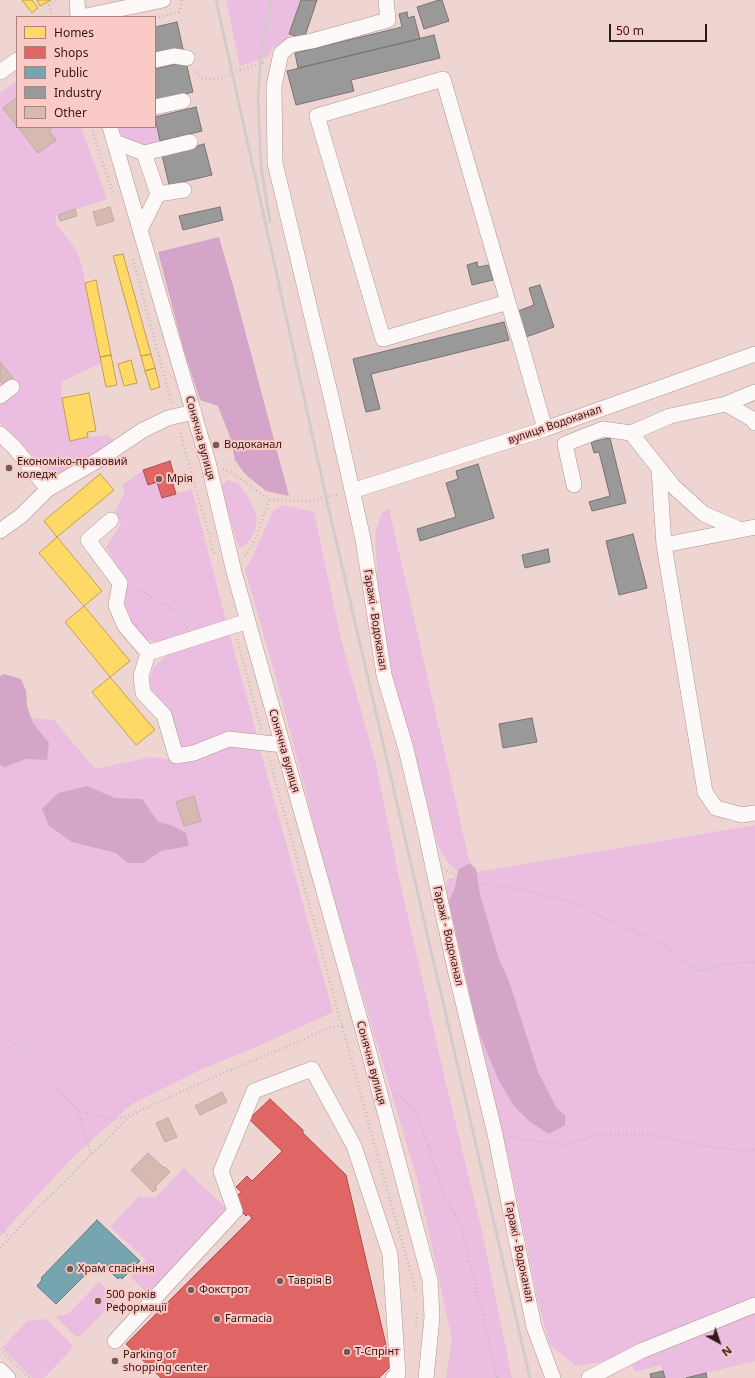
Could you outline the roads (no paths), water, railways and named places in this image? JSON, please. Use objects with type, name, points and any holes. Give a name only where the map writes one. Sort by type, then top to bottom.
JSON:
[{"type":"street","points":[[77,0],[80,16]]},
{"type":"street","points":[[85,16],[163,0]]},
{"type":"street","name":"Гаражі - Водоканал","points":[[386,0],[388,20],[312,41],[291,45],[281,53],[274,86],[275,162],[363,539],[384,675],[406,749],[455,968],[495,1134],[534,1327],[553,1378]]},
{"type":"street","points":[[156,60],[174,56],[187,58]]},
{"type":"street","points":[[0,72],[16,61]]},
{"type":"street","points":[[508,302],[382,338],[317,116],[443,79],[508,302],[545,429]]},
{"type":"street","points":[[156,107],[183,101]]},
{"type":"street","name":"Сонячна вулиця","points":[[110,128],[208,462],[234,572],[361,1024],[430,1280],[432,1317],[426,1378]]},
{"type":"street","points":[[115,142],[144,153],[190,142]]},
{"type":"street","points":[[140,230],[158,194],[144,153]]},
{"type":"street","points":[[158,194],[184,190]]},
{"type":"street","name":"вулиця Водоканал","points":[[352,492],[545,429],[755,354]]},
{"type":"street","points":[[0,396],[12,387]]},
{"type":"street","points":[[574,485],[565,444],[603,430],[630,433],[670,416],[726,404],[755,392]]},
{"type":"street","points":[[726,404],[755,422]]},
{"type":"street","points":[[0,531],[22,515],[48,489],[100,459],[143,430],[168,418],[194,412]]},
{"type":"street","points":[[630,433],[673,486],[704,514],[748,529]]},
{"type":"street","points":[[0,434],[14,447],[48,489]]},
{"type":"street","points":[[660,469],[664,545],[705,792],[716,808],[742,815],[755,813]]},
{"type":"street","points":[[111,520],[88,540],[120,583],[116,604],[125,626],[148,653]]},
{"type":"street","points":[[664,545],[748,529]]},
{"type":"street","points":[[148,653],[248,621]]},
{"type":"street","points":[[148,653],[141,676],[144,693],[164,715],[176,756],[194,753],[229,739],[283,745]]},
{"type":"street","points":[[115,1341],[235,1211],[221,1172],[254,1091],[312,1069],[354,1146],[390,1254],[398,1374],[393,1378]]},
{"type":"street","points":[[589,1378],[641,1351],[755,1305]]},
{"type":"street","points":[[0,1370],[8,1378]]},
{"type":"railway","points":[[216,0],[326,497],[530,1378]]},
{"type":"railway","points":[[270,221],[261,167],[258,97],[261,53],[271,0]]},
{"type":"place","name":"Водоканал","points":[[216,445]]},
{"type":"place","name":"Економіко-правовий коледж","points":[[9,468]]},
{"type":"place","name":"Мрія","points":[[159,479]]},
{"type":"place","name":"Храм спасіння","points":[[70,1269]]},
{"type":"place","name":"Таврія В","points":[[280,1281]]},
{"type":"place","name":"Фокстрот","points":[[191,1290]]},
{"type":"place","name":"500 років Реформації","points":[[98,1301]]},
{"type":"place","name":"Farmacia","points":[[217,1319]]},
{"type":"place","name":"Т-Спрінт","points":[[347,1352]]},
{"type":"place","name":"Parking of shopping center","points":[[115,1361]]}]
